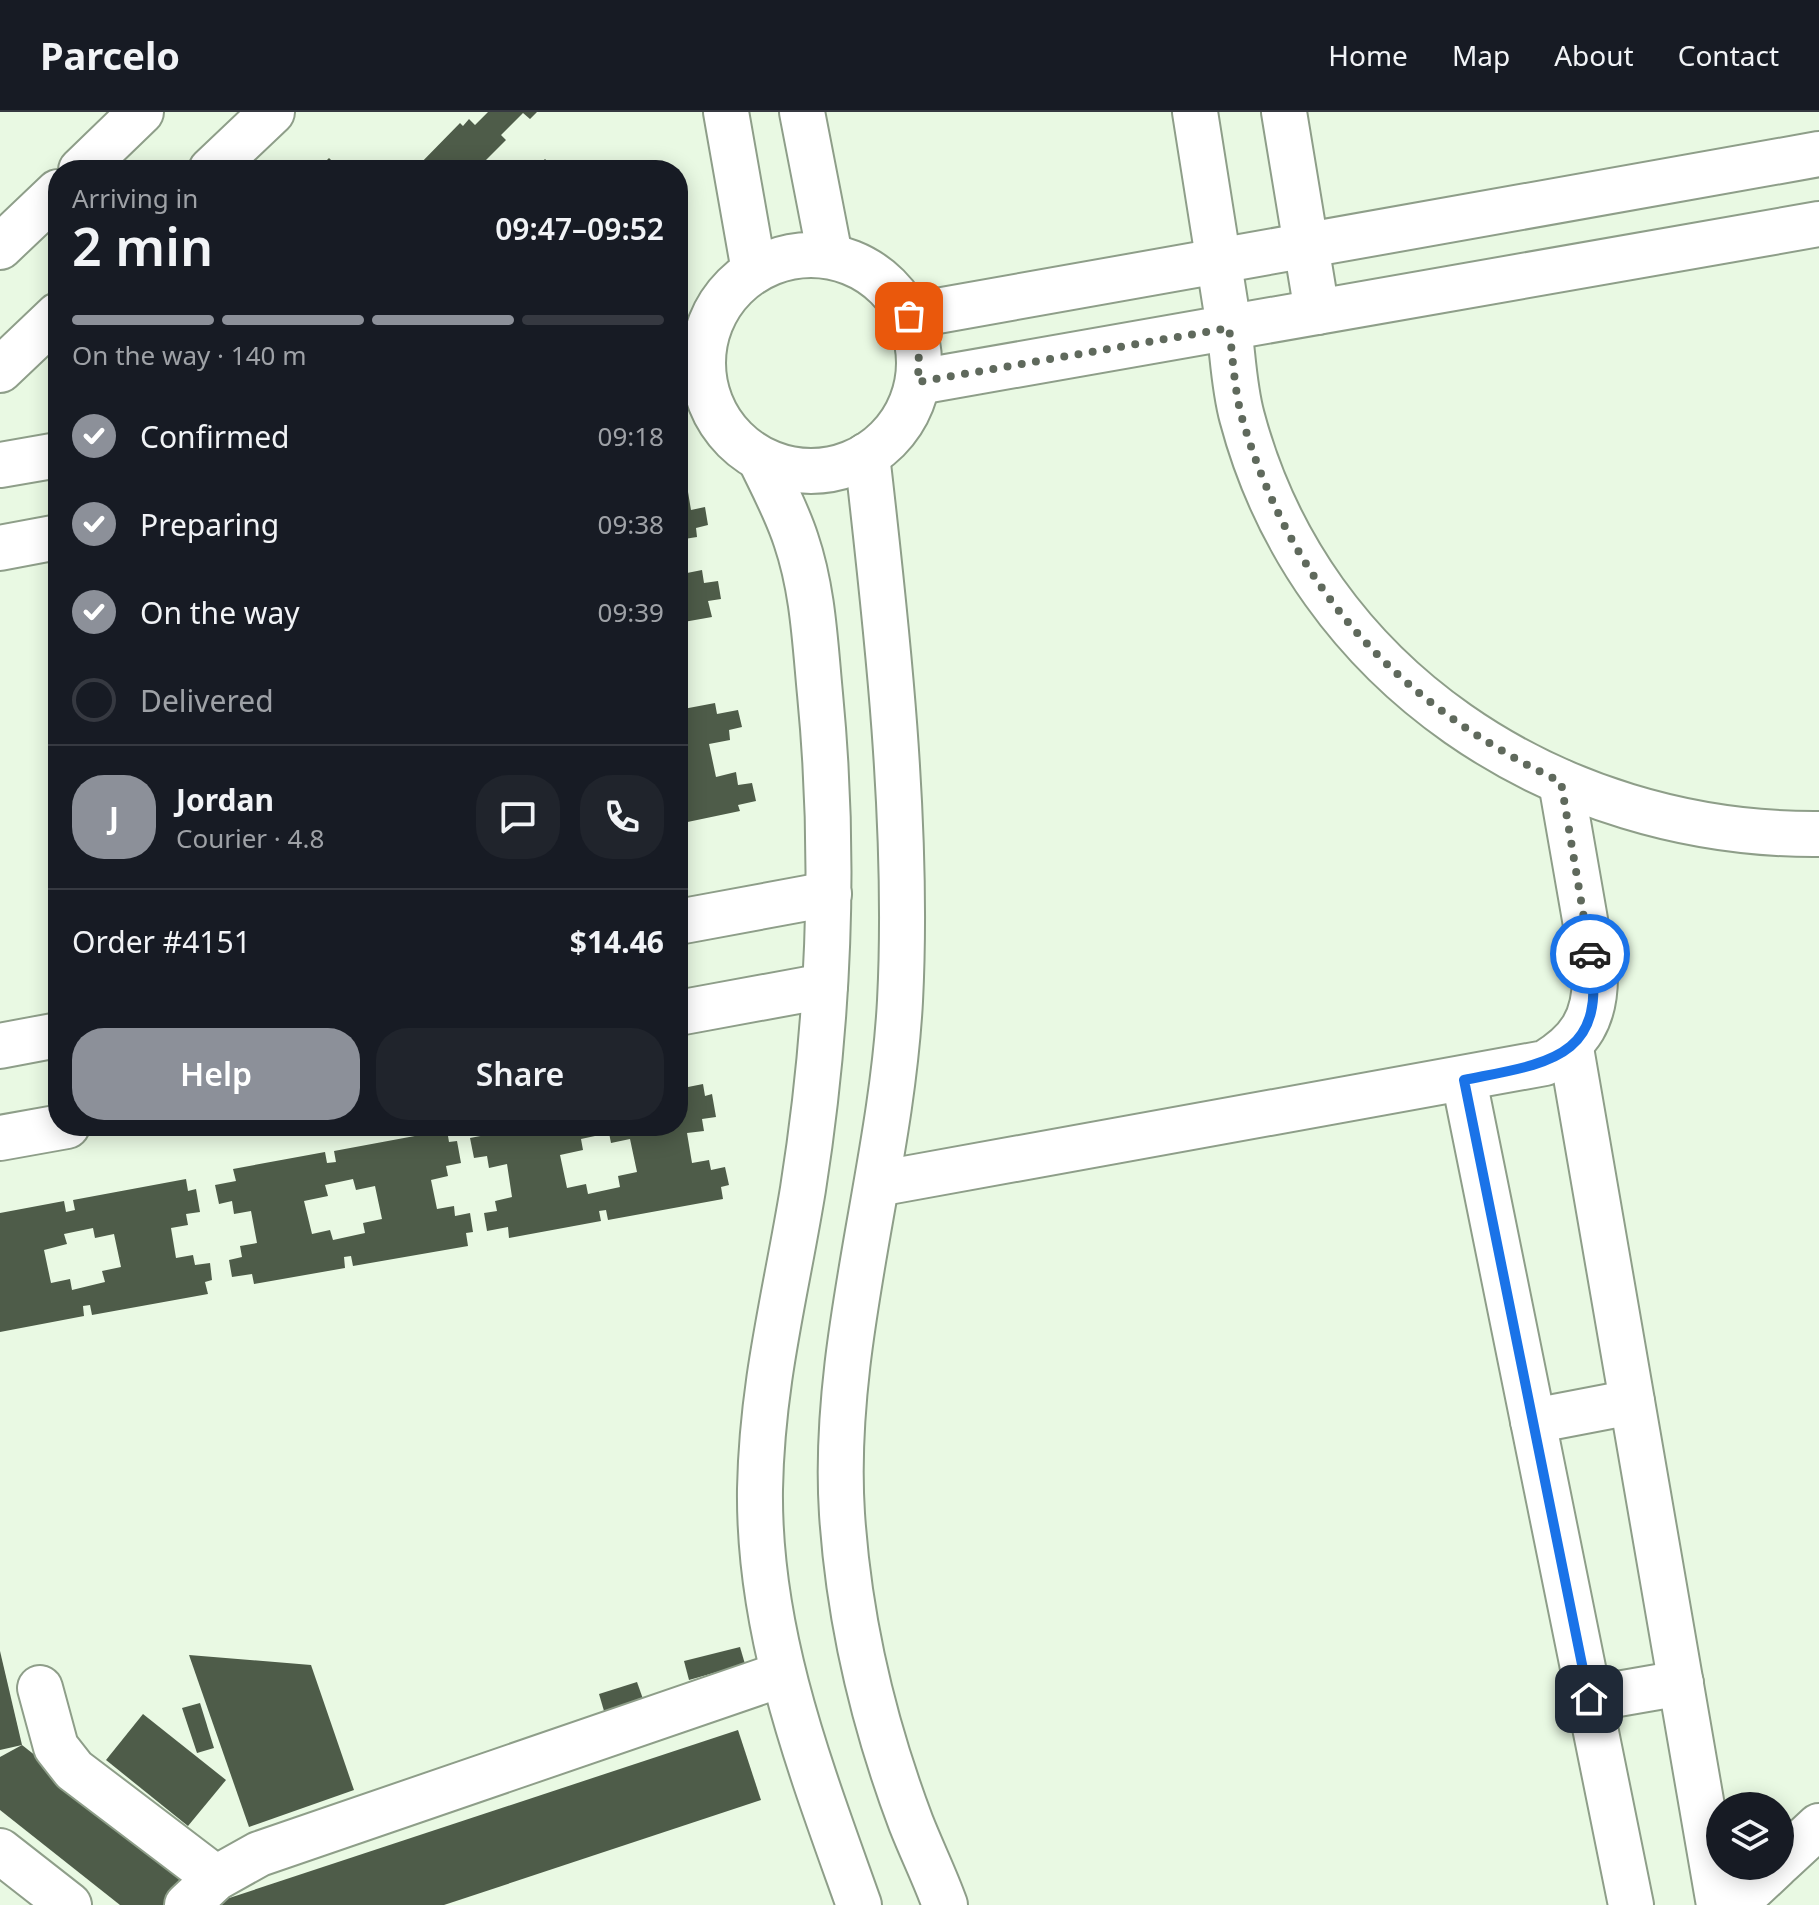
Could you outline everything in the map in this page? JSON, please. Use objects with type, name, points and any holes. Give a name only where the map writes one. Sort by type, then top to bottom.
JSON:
[{"type":"street","points":[[91,160],[141,112]]},
{"type":"street","points":[[222,160],[272,112]]},
{"type":"street","points":[[726,112],[754,271]]},
{"type":"street","points":[[802,112],[830,256]]},
{"type":"street","points":[[1195,112],[1241,415],[1260,471],[1283,525],[1346,620],[1383,663],[1426,702],[1491,746],[1561,782],[1667,818],[1725,829],[1819,834]]},
{"type":"street","points":[[1284,112],[1317,312]]},
{"type":"street","points":[[909,316],[1819,154]]},
{"type":"street","points":[[0,247],[48,201]]},
{"type":"street","points":[[918,382],[1819,224]]},
{"type":"street","points":[[796,256],[830,256],[862,267],[889,288],[909,316],[919,348],[918,382],[907,414],[886,442],[867,455],[826,471],[792,471],[760,459],[732,439],[698,422],[702,379],[692,341],[735,285],[754,271],[796,256]]},
{"type":"street","points":[[0,370],[48,324]]},
{"type":"street","points":[[867,455],[892,715],[901,919],[900,1001],[891,1098],[848,1373],[843,1442],[843,1526],[870,1690],[902,1797],[945,1905]]},
{"type":"street","points":[[0,465],[48,457]]},
{"type":"street","points":[[760,459],[796,540],[814,620],[825,750],[829,894],[815,1107],[770,1352],[762,1423],[760,1494],[764,1565],[783,1674],[805,1757],[859,1905]]},
{"type":"street","points":[[0,548],[48,539]]},
{"type":"street","points":[[877,1184],[1464,1080],[1545,1063],[1571,1048],[1591,1015],[1595,977],[1561,782]]},
{"type":"street","points":[[688,920],[829,894]]},
{"type":"street","points":[[688,1011],[825,986]]},
{"type":"street","points":[[0,1046],[48,1037]]},
{"type":"street","points":[[1571,1048],[1719,1905]]},
{"type":"street","points":[[1464,1080],[1631,1905]]},
{"type":"street","points":[[0,1138],[48,1129]]},
{"type":"street","points":[[1533,1421],[1632,1402]]},
{"type":"street","points":[[40,1688],[56,1747],[74,1770],[201,1892],[259,1854],[783,1674]]},
{"type":"street","points":[[1589,1699],[1681,1683]]},
{"type":"street","points":[[1794,1849],[1819,1826]]},
{"type":"street","points":[[0,1851],[69,1905]]},
{"type":"street","points":[[1734,1905],[1761,1880]]},
{"type":"building","points":[[488,112],[537,112],[530,119],[523,113],[501,135],[506,140],[486,160],[424,160],[460,123],[463,126],[469,119],[475,125]]},
{"type":"building","points":[[688,492],[691,510],[705,507],[708,525],[696,528],[697,537],[688,538]]},
{"type":"building","points":[[702,570],[704,583],[718,581],[721,599],[708,601],[712,617],[688,621],[688,573]]},
{"type":"building","points":[[715,703],[717,714],[738,710],[742,727],[729,730],[730,740],[709,744],[716,777],[736,772],[738,785],[752,783],[756,801],[738,805],[740,811],[688,822],[688,708]]},
{"type":"building","points":[[703,1084],[705,1096],[712,1094],[716,1117],[702,1119],[704,1131],[688,1133],[688,1087]]},
{"type":"building","points":[[415,1136],[448,1136],[449,1142],[457,1141],[461,1163],[446,1166],[448,1176],[431,1180],[437,1209],[454,1206],[455,1216],[470,1213],[473,1232],[466,1233],[468,1246],[353,1266],[351,1256],[344,1257],[345,1268],[254,1284],[252,1274],[232,1277],[229,1260],[242,1257],[240,1246],[257,1243],[251,1211],[234,1214],[232,1201],[219,1204],[215,1185],[236,1181],[233,1169],[325,1152],[327,1163],[336,1162],[334,1151]],"holes":[[[353,1179],[356,1190],[375,1186],[382,1219],[363,1223],[365,1233],[333,1240],[330,1230],[312,1234],[304,1201],[328,1196],[325,1185]]]},
{"type":"building","points":[[595,1136],[581,1139],[583,1150],[560,1155],[567,1188],[586,1184],[588,1194],[620,1187],[618,1176],[637,1172],[630,1139],[611,1143],[610,1136],[688,1136],[692,1163],[709,1160],[711,1170],[725,1167],[729,1185],[721,1187],[723,1199],[608,1220],[606,1210],[599,1211],[601,1221],[509,1238],[508,1227],[487,1231],[484,1213],[497,1211],[495,1201],[512,1197],[507,1164],[489,1168],[487,1156],[474,1158],[470,1138]]},
{"type":"building","points":[[186,1179],[188,1191],[196,1189],[200,1212],[186,1214],[188,1225],[171,1228],[176,1258],[193,1255],[195,1265],[210,1263],[212,1280],[205,1282],[208,1294],[92,1315],[90,1305],[83,1306],[84,1316],[0,1332],[0,1213],[64,1201],[66,1212],[75,1210],[73,1200]],"holes":[[[93,1228],[95,1238],[114,1234],[121,1267],[102,1271],[105,1282],[72,1290],[70,1279],[51,1283],[44,1250],[67,1244],[64,1234]]]},
{"type":"building","points":[[740,1647],[745,1664],[689,1680],[684,1661]]},
{"type":"building","points":[[0,1651],[22,1745],[0,1750]]},
{"type":"building","points":[[189,1655],[311,1665],[354,1790],[249,1827]]},
{"type":"building","points":[[637,1682],[643,1699],[604,1711],[599,1694]]},
{"type":"building","points":[[200,1703],[214,1748],[197,1753],[182,1708]]},
{"type":"building","points":[[143,1714],[226,1780],[188,1826],[106,1760]]},
{"type":"building","points":[[738,1730],[761,1800],[444,1905],[208,1905]]},
{"type":"building","points":[[22,1745],[192,1879],[172,1905],[120,1905],[0,1810],[0,1757]]},
{"type":"way so far","points":[[909,316],[919,348],[918,382],[1229,328],[1241,415],[1283,525],[1312,574],[1383,663],[1426,702],[1491,746],[1561,782],[1590,954]]},
{"type":"route","points":[[1589,1699],[1464,1080],[1545,1063],[1571,1048],[1591,1015],[1595,996],[1590,954]]}]
